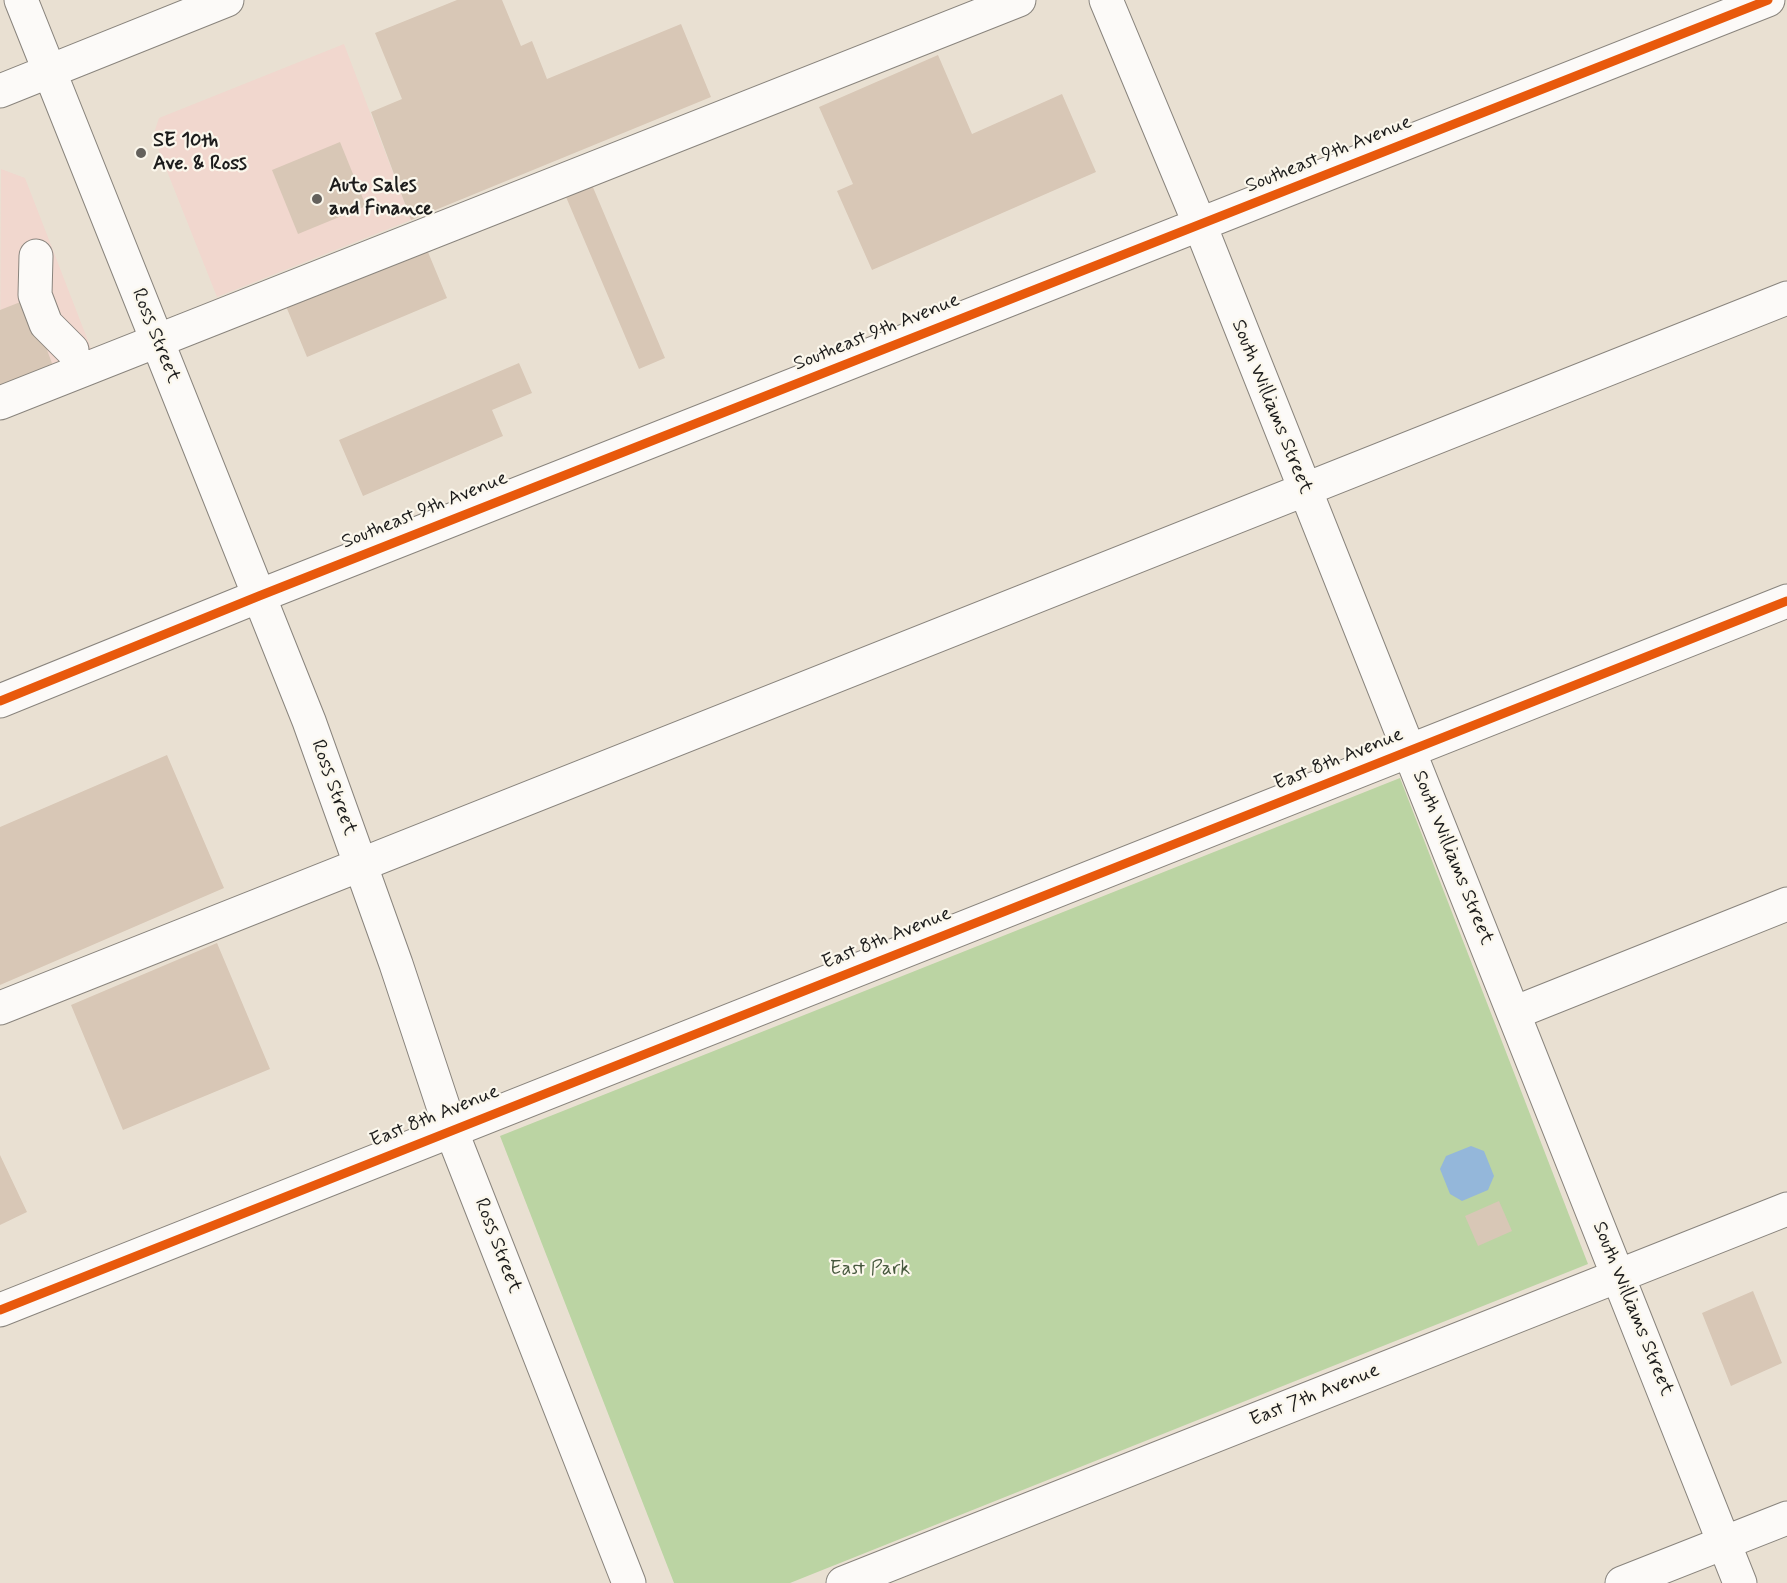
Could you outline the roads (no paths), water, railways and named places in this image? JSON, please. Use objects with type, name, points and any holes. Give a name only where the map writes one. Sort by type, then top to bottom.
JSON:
[{"type":"street","name":"Ross Street","points":[[21,0],[309,721],[451,1130],[629,1583]]},
{"type":"street","points":[[0,91],[227,0]]},
{"type":"street","points":[[0,403],[1019,0]]},
{"type":"street","name":"South Williams Street","points":[[1107,0],[1200,225],[1740,1583]]},
{"type":"street","name":"Southeast 9th Avenue","points":[[0,701],[1768,0]]},
{"type":"street","points":[[36,256],[35,295],[46,324],[72,350]]},
{"type":"street","points":[[0,1008],[1787,298]]},
{"type":"street","name":"East 8th Avenue","points":[[0,1310],[1787,601]]},
{"type":"street","points":[[1514,1013],[1787,904]]},
{"type":"street","name":"East 7th Avenue","points":[[843,1583],[1787,1209]]},
{"type":"street","points":[[1622,1583],[1787,1518]]},
{"type":"water","points":[[1471,1146],[1484,1151],[1494,1176],[1488,1190],[1462,1201],[1450,1194],[1440,1169],[1446,1156]]},
{"type":"place","name":"SE 10th Ave. & Ross","points":[[141,153]]},
{"type":"place","name":"Auto Sales and Finance","points":[[317,199]]},
{"type":"park label","name":"East Park","points":[[870,1270]]}]
